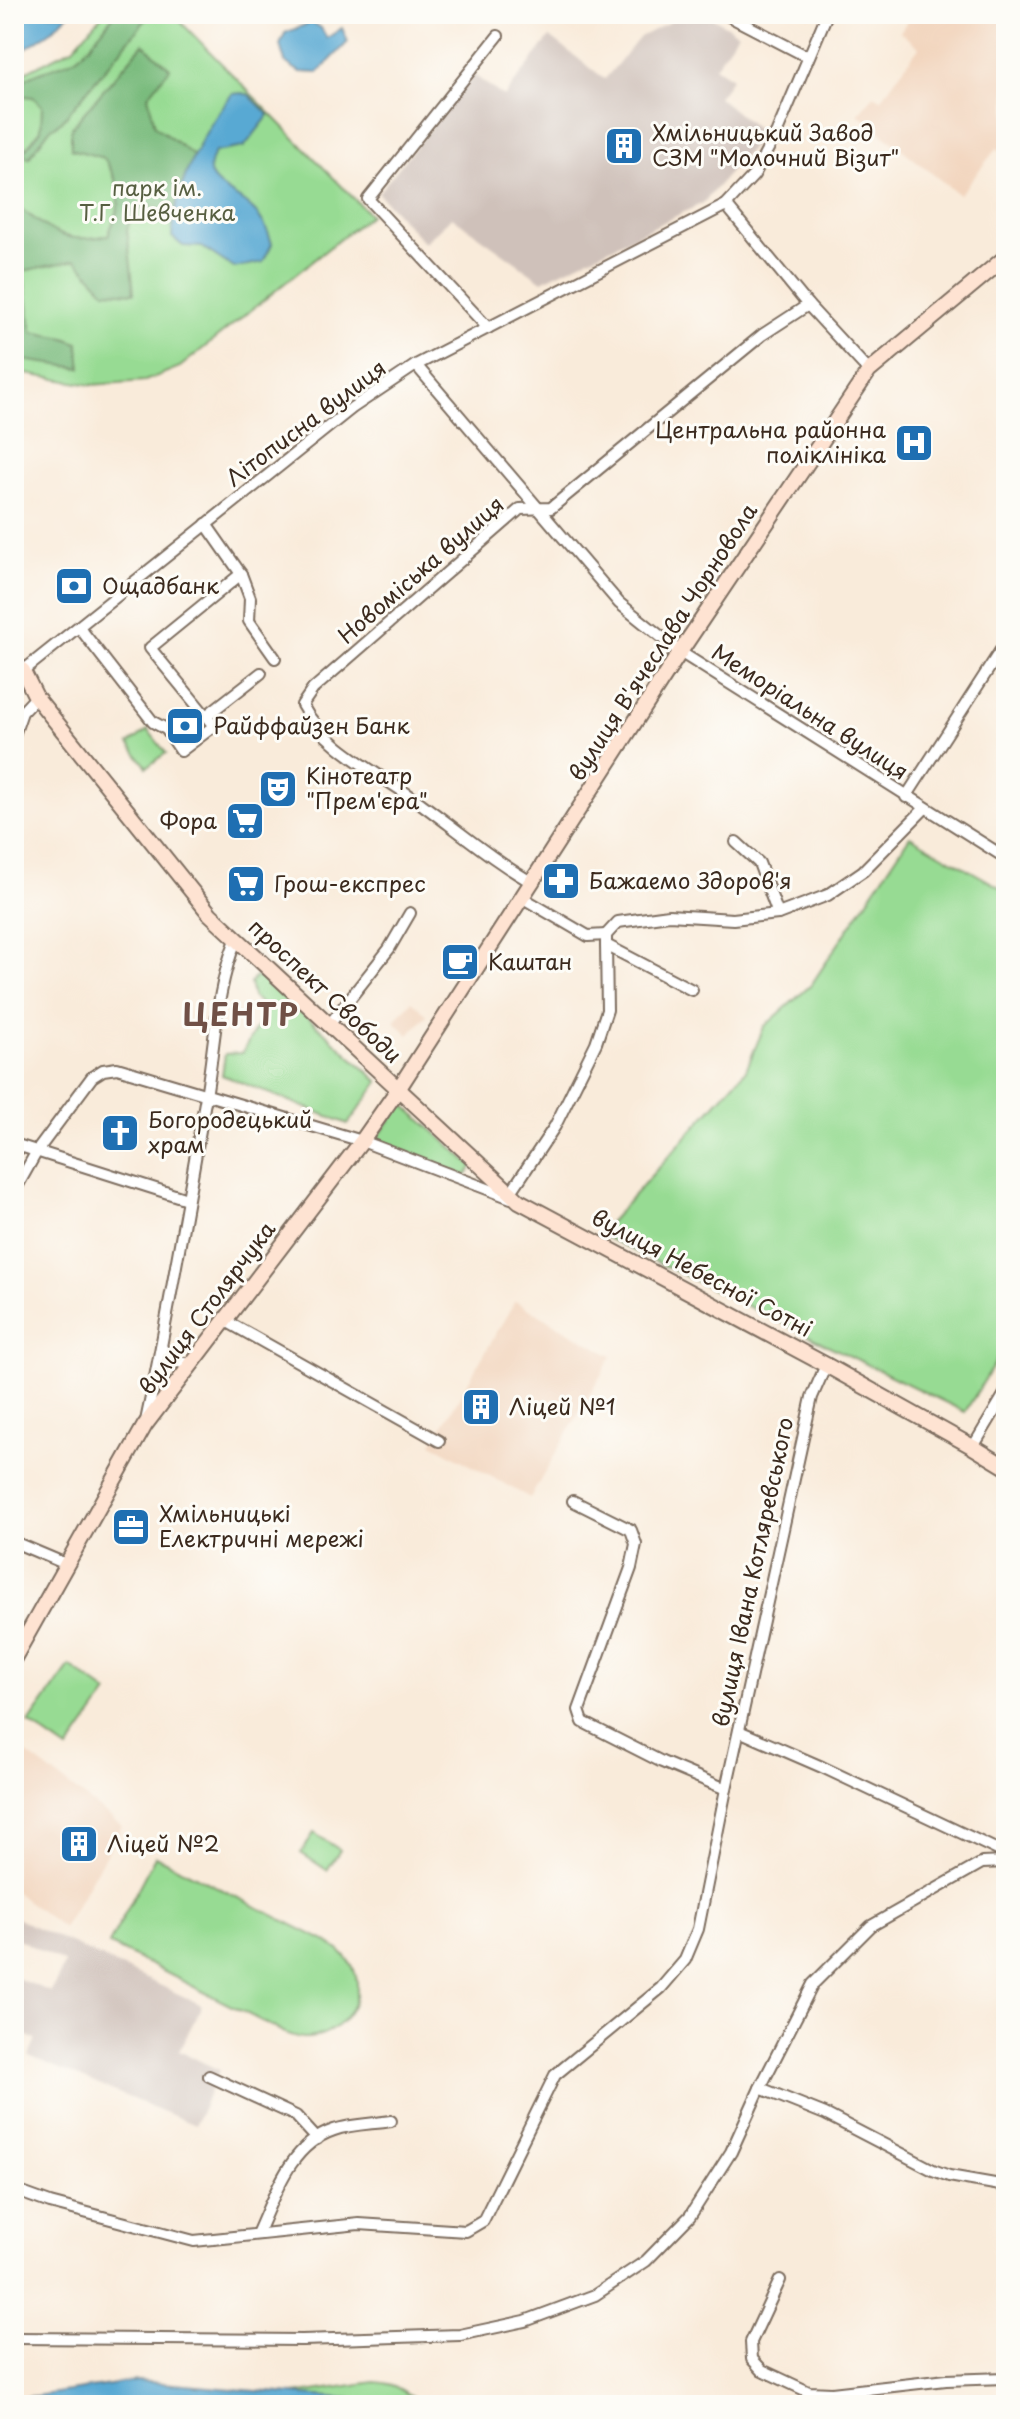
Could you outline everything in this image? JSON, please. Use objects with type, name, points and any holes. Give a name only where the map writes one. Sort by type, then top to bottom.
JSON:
[{"type":"street","points":[[725,14],[808,57]]},
{"type":"street","name":"Літописна вулиця","points":[[18,666],[79,627],[352,408],[416,365],[726,205],[754,175],[777,132],[827,14]]},
{"type":"street","points":[[488,328],[368,199],[498,36]]},
{"type":"street","points":[[726,205],[808,305],[869,371]]},
{"type":"street","name":"вулиця В'ячеслава Чорновола","points":[[399,1088],[680,652],[869,371],[1006,257]]},
{"type":"street","name":"Новоміська вулиця","points":[[533,883],[506,868],[333,742],[311,722],[302,705],[313,689],[520,509],[551,508],[762,335],[808,305]]},
{"type":"street","name":"Меморіальна вулиця","points":[[416,365],[619,603],[680,652],[1006,858]]},
{"type":"street","points":[[206,524],[241,574],[250,598],[249,621],[275,658]]},
{"type":"street","points":[[79,627],[153,722],[166,729],[181,751],[214,726],[150,648],[241,574]]},
{"type":"street","points":[[906,797],[1006,642]]},
{"type":"street","name":"проспект Свободи","points":[[18,666],[36,697],[210,914],[399,1088]]},
{"type":"street","points":[[206,716],[261,673]]},
{"type":"street","points":[[14,735],[22,712],[36,697]]},
{"type":"street","points":[[14,1192],[37,1151],[92,1077],[103,1070],[117,1068],[362,1141],[515,1196],[555,1126],[596,1043],[607,1010],[606,940],[618,922],[669,915],[733,919],[778,914],[828,895],[863,871],[925,808]]},
{"type":"street","points":[[736,842],[759,863],[778,914]]},
{"type":"street","points":[[523,898],[588,936],[606,940],[692,990]]},
{"type":"street","points":[[329,1025],[389,949],[410,913]]},
{"type":"street","points":[[145,1425],[162,1348],[207,1093],[225,967],[236,940]]},
{"type":"street","name":"вулиця Столярчука","points":[[14,1658],[145,1425],[399,1088]]},
{"type":"street","name":"вулиця Небесної Сотні","points":[[399,1088],[515,1196],[1006,1467]]},
{"type":"street","points":[[14,1144],[187,1199]]},
{"type":"street","points":[[224,1320],[439,1441]]},
{"type":"street","points":[[162,1348],[169,1359],[193,1363]]},
{"type":"street","name":"вулиця Івана Котляревського","points":[[14,2190],[50,2203],[194,2241],[359,2224],[466,2231],[483,2221],[555,2075],[661,1988],[685,1960],[698,1929],[812,1397],[826,1365]]},
{"type":"street","points":[[973,1447],[1006,1392]]},
{"type":"street","points":[[573,1501],[631,1530],[636,1544],[631,1568],[579,1710],[583,1722],[662,1762],[726,1789]]},
{"type":"street","points":[[14,1542],[66,1564]]},
{"type":"street","points":[[739,1731],[1006,1854]]},
{"type":"street","points":[[14,2338],[420,2338],[480,2332],[546,2315],[607,2288],[646,2261],[690,2216],[719,2173],[813,1984],[871,1926],[982,1863],[1006,1862]]},
{"type":"street","points":[[209,2076],[296,2116],[317,2139]]},
{"type":"street","points":[[760,2088],[825,2114],[933,2170],[1006,2186]]},
{"type":"street","points":[[257,2234],[291,2160],[335,2129],[391,2121]]},
{"type":"street","points":[[780,2280],[751,2342],[752,2359],[762,2370],[809,2392],[832,2393],[946,2380],[1006,2378]]},
{"type":"shaded area","points":[[685,14],[707,14],[738,33],[715,67],[732,78],[718,97],[763,134],[703,203],[542,281],[452,217],[424,243],[378,193],[474,75],[504,97],[550,37],[605,79],[640,37]]},
{"type":"shaded area","points":[[912,14],[1006,14],[1006,154],[997,148],[959,195],[858,114],[874,95],[881,99],[919,47],[900,32]]},
{"type":"shaded area","points":[[412,1001],[427,1015],[409,1035],[394,1021]]},
{"type":"shaded area","points":[[515,1301],[612,1356],[530,1498],[432,1444]]},
{"type":"shaded area","points":[[14,1744],[122,1826],[63,1928],[14,1891]]},
{"type":"shaded area","points":[[14,1917],[202,2005],[179,2051],[219,2070],[195,2125],[29,2056],[36,2040],[14,2030],[14,1977],[51,1992],[65,1963],[14,1937]]},
{"type":"green space","name":"парк ім. Т.Г. Шевченка","points":[[103,14],[173,14],[370,215],[180,367],[145,381],[91,385],[14,372],[14,81],[21,74],[73,48]]},
{"type":"green space","points":[[115,14],[149,16],[62,121],[49,130],[29,158],[22,153],[41,130],[42,106],[33,97],[14,95],[18,86],[32,75],[77,57]]},
{"type":"green space","points":[[143,44],[170,68],[148,96],[155,126],[194,156],[173,218],[154,206],[134,211],[127,229],[134,293],[105,291],[76,260],[23,271],[32,332],[78,343],[81,368],[14,359],[14,204],[47,228],[67,237],[108,235],[119,204],[115,179],[104,158],[71,149],[71,128]]},
{"type":"green space","points":[[148,730],[166,753],[147,767],[129,744]]},
{"type":"green space","points":[[910,836],[1006,891],[1006,1345],[965,1412],[599,1234],[746,1070],[764,1027],[811,985]]},
{"type":"green space","points":[[255,977],[266,979],[379,1082],[348,1124],[222,1075],[225,1054],[242,1053],[267,1009],[253,997],[250,983]]},
{"type":"green space","points":[[402,1103],[473,1166],[466,1176],[376,1140]]},
{"type":"green space","points":[[70,1666],[108,1693],[68,1750],[29,1723]]},
{"type":"green space","points":[[314,1833],[340,1850],[327,1870],[301,1853]]},
{"type":"green space","points":[[155,1856],[340,1951],[352,1966],[357,1980],[357,1993],[345,2018],[322,2035],[302,2038],[283,2032],[109,1944]]},
{"type":"green space","points":[[374,2382],[392,2385],[433,2405],[310,2405],[293,2394]]},
{"type":"water","points":[[14,14],[69,14],[50,32],[14,56]]},
{"type":"water","points":[[312,22],[321,28],[327,38],[342,28],[348,42],[318,73],[300,72],[285,62],[280,45],[285,33]]},
{"type":"water","points":[[232,94],[249,95],[269,115],[244,147],[215,152],[210,171],[219,185],[258,215],[272,244],[263,262],[234,268],[202,247],[183,246],[172,237],[178,199],[200,143]]},
{"type":"water","points":[[137,2381],[399,2405],[14,2405],[14,2399]]},
{"type":"place","name":"Хмільницький Завод СЗМ \"Молочний Візит\"","points":[[624,146]]},
{"type":"place","name":"Центральна районна поліклініка","points":[[914,443]]},
{"type":"place","name":"Ощадбанк","points":[[74,586]]},
{"type":"place","name":"Райффайзен Банк","points":[[185,726]]},
{"type":"place","name":"Кінотеатр \"Прем'єра\"","points":[[278,789]]},
{"type":"place","name":"Фора","points":[[245,821]]},
{"type":"place","name":"Бажаемо Здоров'я","points":[[561,881]]},
{"type":"place","name":"Грош-експрес","points":[[246,884]]},
{"type":"place","name":"Каштан","points":[[460,962]]},
{"type":"place","name":"Богородецький храм","points":[[120,1133]]},
{"type":"place","name":"Ліцей №1","points":[[481,1407]]},
{"type":"place","name":"Хмільницькі Електричні мережі","points":[[131,1527]]},
{"type":"place","name":"Ліцей №2","points":[[79,1844]]},
{"type":"district","name":"ЦЕНТР","points":[[241,1016]]}]
